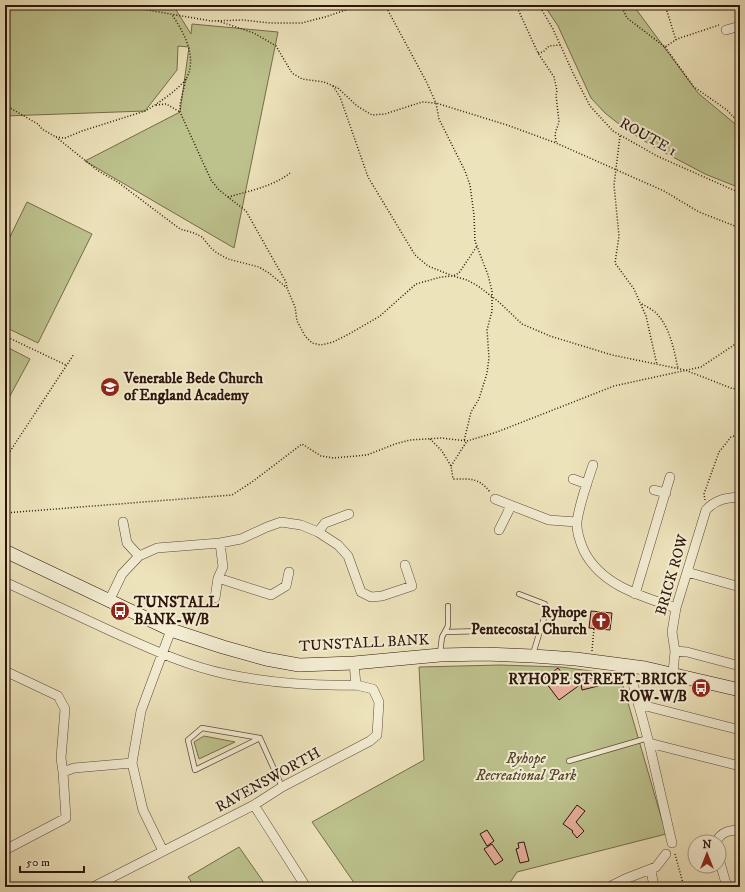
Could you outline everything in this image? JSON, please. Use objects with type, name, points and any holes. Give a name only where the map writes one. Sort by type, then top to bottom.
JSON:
[{"type":"main road","name":"TUNSTALL BANK","points":[[6,552],[171,630],[266,659],[299,664],[354,662],[440,655],[485,654],[533,656],[628,665],[673,673],[740,690]]},
{"type":"street","points":[[726,30],[740,26]]},
{"type":"street","points":[[593,465],[581,501],[577,522],[581,544],[588,557],[600,572],[618,585],[635,594],[676,608]]},
{"type":"street","points":[[635,594],[670,478]]},
{"type":"street","points":[[573,479],[587,484]]},
{"type":"street","points":[[654,490],[666,493]]},
{"type":"street","points":[[706,510],[713,503],[723,499],[740,497]]},
{"type":"street","points":[[495,499],[511,506],[530,511],[549,520],[577,522]]},
{"type":"street","points":[[499,530],[511,506]]},
{"type":"street","name":"BRICK ROW","points":[[673,673],[675,651],[672,632],[676,608],[706,510]]},
{"type":"street","points":[[318,532],[324,523],[349,514]]},
{"type":"street","points":[[123,522],[127,543],[139,556]]},
{"type":"street","points":[[109,601],[122,574],[139,556],[157,548],[220,543],[241,539],[281,522],[301,525],[318,532],[338,545],[348,556],[361,592],[371,597],[382,596],[412,586],[405,565]]},
{"type":"street","points":[[215,598],[218,578],[224,567],[220,543]]},
{"type":"street","points":[[218,578],[272,595],[286,586],[289,572]]},
{"type":"street","points":[[687,572],[740,587]]},
{"type":"street","points":[[5,582],[163,654],[225,674],[266,681],[316,686],[356,685],[354,662]]},
{"type":"street","points":[[163,852],[143,810],[132,763],[142,711],[171,630]]},
{"type":"street","points":[[675,651],[687,652],[740,666]]},
{"type":"street","points":[[628,665],[648,740],[672,843]]},
{"type":"street","points":[[5,671],[58,696],[65,709],[61,758],[66,818],[5,850]]},
{"type":"street","name":"RAVENSWORTH","points":[[93,887],[254,805],[282,787],[370,741],[377,735],[379,702],[373,689],[356,685]]},
{"type":"street","points":[[638,704],[740,730]]},
{"type":"street","points":[[648,740],[740,766]]},
{"type":"street","points":[[63,772],[74,768],[132,763]]},
{"type":"street","points":[[254,805],[306,887]]},
{"type":"street","points":[[722,834],[729,830],[740,830]]},
{"type":"street","points":[[609,887],[656,867],[666,854]]},
{"type":"street","points":[[650,870],[654,887]]},
{"type":"street","points":[[723,874],[727,887]]},
{"type":"lane","points":[[519,594],[547,606],[533,656]]},
{"type":"lane","points":[[440,655],[441,641],[448,626],[448,606]]},
{"type":"lane","points":[[445,632],[484,631]]},
{"type":"lane","points":[[202,728],[260,738],[195,770],[188,740],[202,728]]},
{"type":"lane","points":[[260,738],[282,787]]},
{"type":"lane","points":[[569,761],[648,740]]},
{"type":"path","points":[[93,5],[136,8],[211,21],[243,20],[270,23],[302,22],[325,17],[361,5]]},
{"type":"path","points":[[385,5],[436,103],[440,119],[465,171],[470,185],[477,246],[488,275],[492,291],[492,311],[487,330],[489,358],[487,373],[479,399],[471,412],[464,441]]},
{"type":"path","points":[[516,5],[538,53],[554,77],[557,91],[556,95],[559,122],[555,134],[556,143]]},
{"type":"path","name":"ROUTE 1","points":[[539,5],[553,30],[590,106],[613,131],[657,156],[740,193]]},
{"type":"path","points":[[621,5],[627,18],[665,47],[694,87],[727,110],[740,124]]},
{"type":"path","points":[[665,5],[676,40]]},
{"type":"path","points":[[172,14],[189,46],[191,58],[180,104],[180,112],[211,180],[219,190],[246,211],[286,282],[295,308],[297,321],[305,336],[312,343],[321,345],[333,342],[380,316],[416,284],[441,277],[453,276],[459,273],[477,246]]},
{"type":"path","points":[[218,20],[254,33],[276,46],[292,73],[302,79],[324,82],[338,88],[357,106],[372,115],[385,114],[422,102],[436,103],[507,125],[556,143],[616,168],[664,191],[699,212],[740,228]]},
{"type":"path","points":[[665,47],[676,40],[722,24],[726,30]]},
{"type":"path","points":[[538,53],[543,52],[549,46],[560,45]]},
{"type":"path","points":[[5,107],[29,118],[50,135],[66,138],[82,131],[145,111],[156,105],[174,91],[186,79]]},
{"type":"path","points":[[333,86],[340,97],[368,177],[415,255],[428,266],[478,286],[522,324],[550,336],[612,355],[685,370],[740,390]]},
{"type":"path","points":[[5,99],[10,108]]},
{"type":"path","points":[[156,105],[166,104],[180,112]]},
{"type":"path","points":[[620,136],[614,185],[618,236],[615,263],[634,289],[646,316],[657,365]]},
{"type":"path","points":[[56,137],[96,170],[119,183],[180,229],[202,237],[217,254],[228,259],[260,267],[287,288]]},
{"type":"path","points":[[228,197],[263,187],[281,180],[290,173]]},
{"type":"path","points":[[640,303],[655,313],[665,325],[675,351],[678,369]]},
{"type":"path","points":[[5,336],[66,365]]},
{"type":"path","points":[[5,513],[232,495],[252,482],[302,444],[321,456],[333,458],[367,455],[405,441],[451,438],[467,441],[497,432],[614,386],[701,367],[740,341]]},
{"type":"path","points":[[5,459],[74,354]]},
{"type":"path","points":[[706,510],[704,494],[719,452],[731,437],[740,434]]},
{"type":"path","points":[[430,439],[442,451],[451,466],[453,479],[474,479],[485,486],[495,499]]},
{"type":"path","points":[[451,466],[467,441]]},
{"type":"path","points":[[591,661],[594,628]]},
{"type":"path","points":[[672,843],[684,887]]},
{"type":"green space","points":[[5,5],[173,5],[191,34],[192,24],[278,32],[234,248],[85,161],[180,112],[189,47],[178,46],[177,70],[145,111],[5,116]]},
{"type":"green space","points":[[544,5],[633,5],[698,93],[740,128],[740,188],[705,174],[654,147],[624,128],[605,113],[591,98],[558,26]]},
{"type":"green space","points":[[27,202],[92,234],[38,343],[5,327],[5,247]]},
{"type":"green space","points":[[5,346],[30,359],[5,405]]},
{"type":"green space","name":"Ryhope Recreational Park","points":[[500,665],[561,667],[620,675],[666,834],[517,872],[507,887],[357,887],[312,822],[424,760],[419,667]]},
{"type":"green space","points":[[204,736],[235,742],[199,759],[194,742]]},
{"type":"green space","points":[[239,847],[267,887],[195,887],[188,877]]},
{"type":"building","name":"Ryhope Pentecostal Church","points":[[591,611],[612,613],[610,630],[589,628]]},
{"type":"building","points":[[558,668],[570,683],[596,677],[598,686],[582,690],[581,684],[559,700],[543,679]]},
{"type":"building","points":[[577,805],[585,811],[576,822],[584,831],[577,838],[572,832],[573,831],[563,824]]},
{"type":"building","points":[[487,830],[494,841],[487,846],[480,834]]},
{"type":"building","points":[[524,842],[529,861],[520,863],[516,849],[519,848],[518,843]]},
{"type":"building","points":[[492,844],[503,860],[495,865],[484,849]]},
{"type":"place","name":"Venerable Bede Church of England Academy","points":[[110,387]]},
{"type":"place","name":"TUNSTALL BANK-W/B","points":[[120,611]]},
{"type":"place","name":"Ryhope Pentecostal Church","points":[[601,621]]},
{"type":"place","name":"RYHOPE STREET-BRICK ROW-W/B","points":[[701,688]]}]
